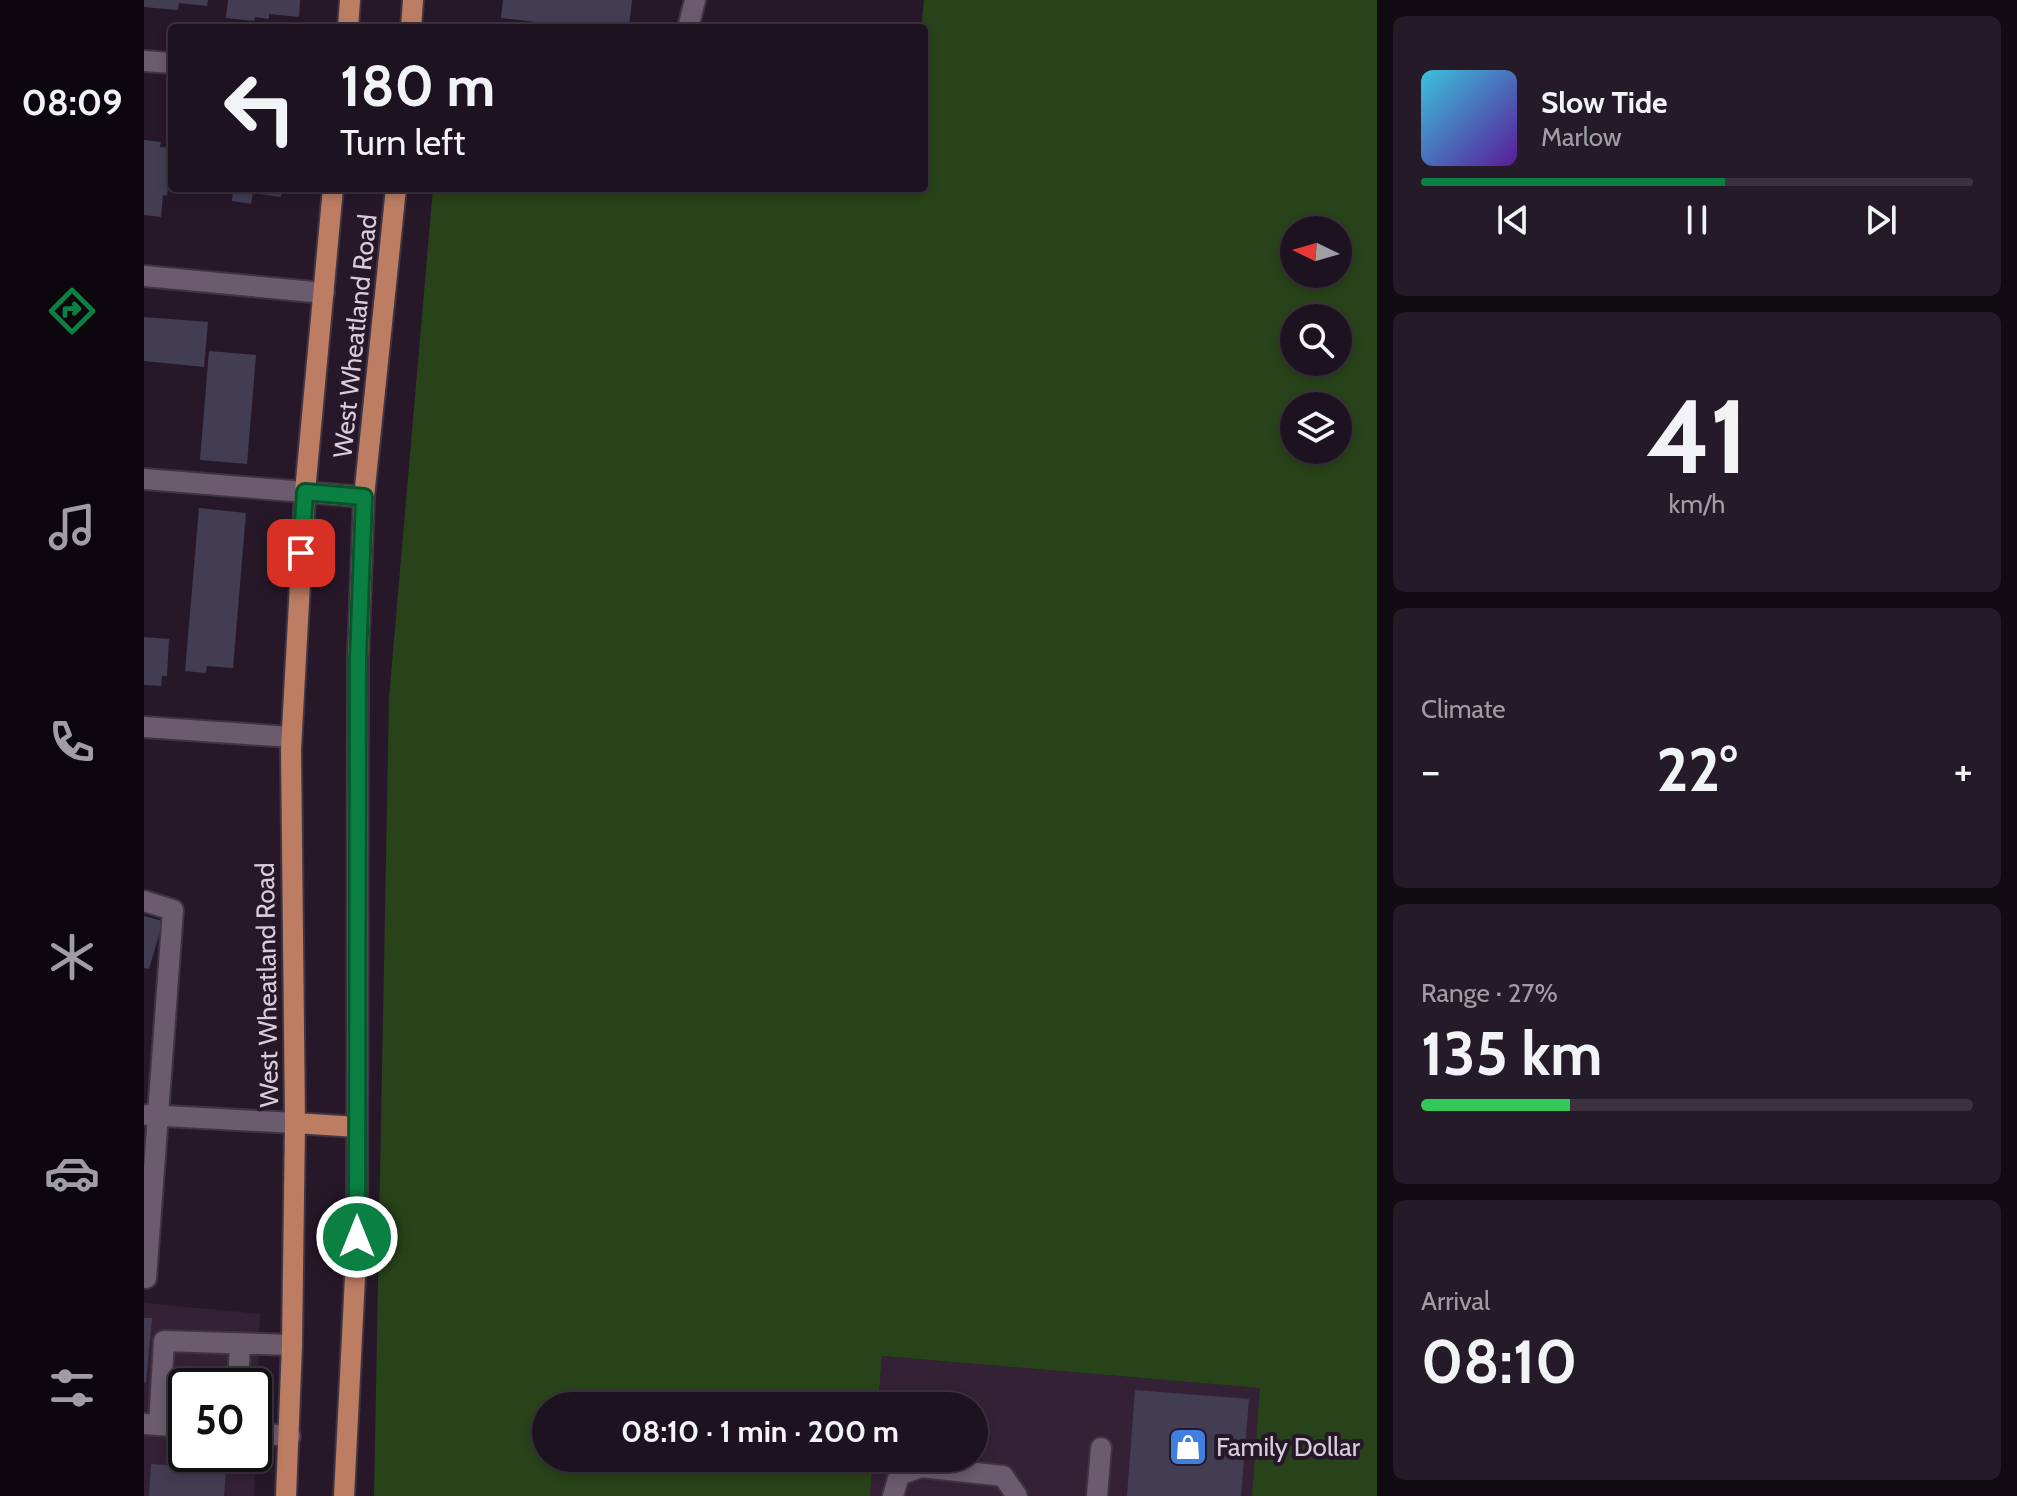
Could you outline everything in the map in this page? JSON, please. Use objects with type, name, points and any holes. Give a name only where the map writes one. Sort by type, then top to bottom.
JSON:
[{"type":"main road","points":[[348,24],[350,0]]},
{"type":"main road","points":[[411,24],[413,0]]},
{"type":"main road","name":"West Wheatland Road","points":[[286,1496],[290,1436],[295,1123],[291,737],[305,492],[333,192]]},
{"type":"main road","name":"West Wheatland Road","points":[[344,1496],[357,1237],[358,659],[364,497],[396,192]]},
{"type":"main road","points":[[305,492],[364,497]]},
{"type":"main road","points":[[295,1123],[357,1127]]},
{"type":"street","points":[[689,24],[695,0]]},
{"type":"street","points":[[144,61],[168,63]]},
{"type":"street","points":[[144,276],[324,293]]},
{"type":"street","points":[[144,479],[305,492]]},
{"type":"street","points":[[144,727],[291,737]]},
{"type":"street","points":[[144,901],[173,910],[150,1115],[146,1278]]},
{"type":"street","points":[[150,1115],[295,1123]]},
{"type":"street","points":[[151,1425],[164,1341],[292,1345]]},
{"type":"street","points":[[239,1368],[240,1344]]},
{"type":"street","points":[[272,1434],[290,1436]]},
{"type":"street","points":[[1097,1496],[1101,1448]]},
{"type":"street","points":[[893,1496],[899,1475],[921,1467],[1003,1476],[1017,1496]]},
{"type":"shaded area","points":[[144,1303],[260,1314],[258,1368],[168,1368],[168,1472],[255,1472],[254,1496],[144,1496]]},
{"type":"shaded area","points":[[882,1356],[1261,1388],[1252,1496],[870,1496],[872,1472],[988,1472],[988,1392],[879,1392]]},
{"type":"green space","points":[[924,0],[1377,0],[1377,1496],[1252,1496],[1260,1388],[882,1356],[879,1392],[532,1392],[532,1472],[872,1472],[870,1496],[374,1496],[389,698],[433,192],[928,192],[928,24],[921,24]]},
{"type":"building","points":[[144,0],[208,0],[207,6],[179,3],[178,10],[144,7]]},
{"type":"building","points":[[228,0],[300,0],[299,17],[269,14],[269,19],[255,17],[254,21],[226,18]]},
{"type":"building","points":[[503,0],[632,0],[629,24],[552,24],[501,18]]},
{"type":"building","points":[[144,140],[161,142],[160,147],[168,148],[168,187],[167,196],[163,195],[161,217],[144,215]]},
{"type":"building","points":[[233,192],[282,192],[281,197],[253,193],[251,204],[232,201]]},
{"type":"building","points":[[144,317],[208,322],[204,367],[144,361]]},
{"type":"building","points":[[209,351],[256,355],[247,464],[200,460]]},
{"type":"building","points":[[199,508],[246,513],[233,668],[207,666],[206,673],[185,671]]},
{"type":"building","points":[[144,637],[169,639],[167,676],[162,676],[161,686],[144,685]]},
{"type":"building","points":[[144,916],[163,921],[149,969],[144,968]]},
{"type":"building","points":[[144,1318],[152,1318],[146,1383],[144,1382]]},
{"type":"building","name":"Family Dollar","points":[[1135,1390],[1249,1399],[1241,1496],[1127,1496]]},
{"type":"building","points":[[151,1464],[168,1465],[168,1472],[226,1472],[224,1496],[149,1496]]},
{"type":"place","name":"Family Dollar","points":[[1188,1447]]},
{"type":"route","points":[[301,553],[305,492],[364,497],[358,659],[357,1237]]}]
